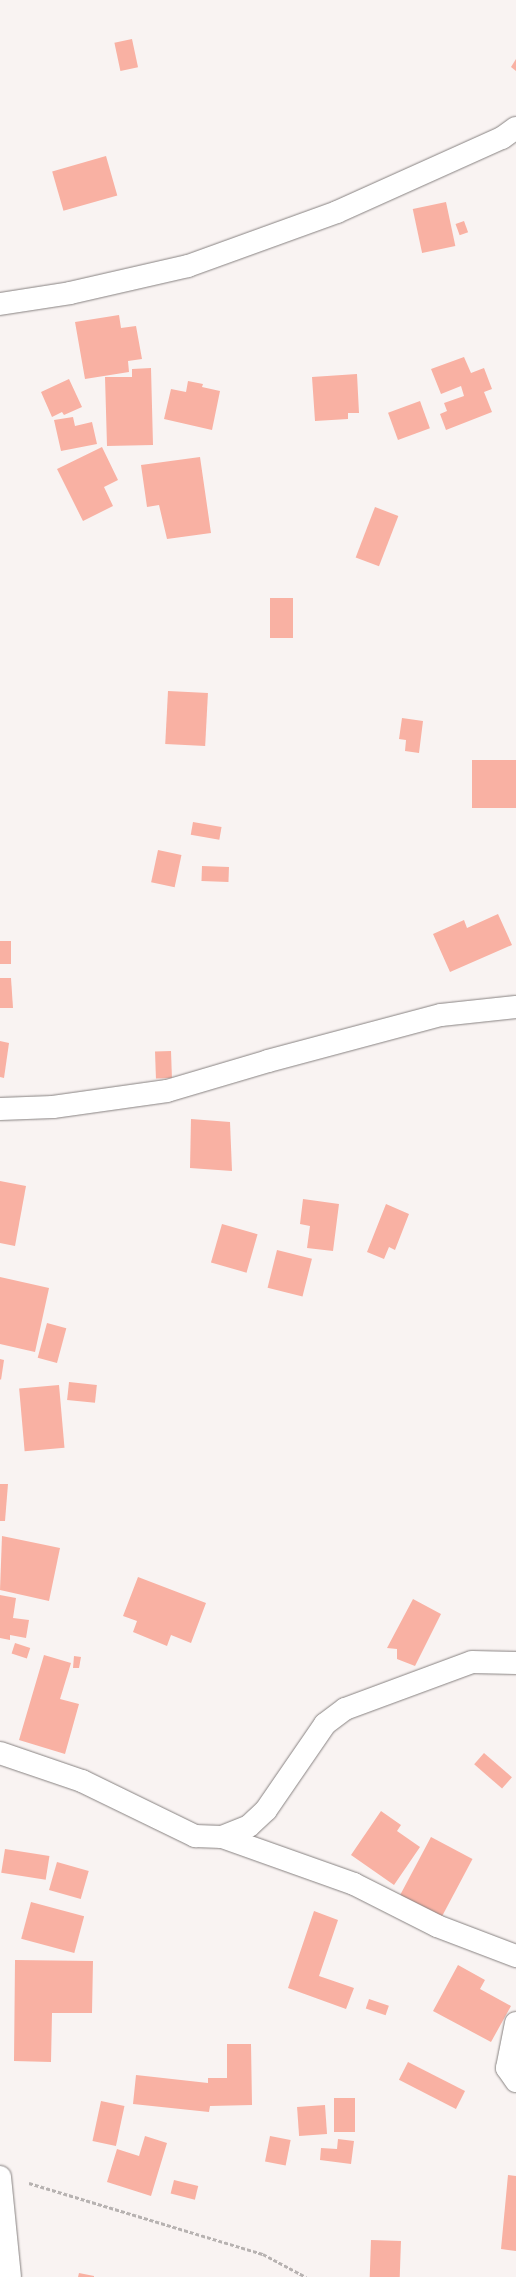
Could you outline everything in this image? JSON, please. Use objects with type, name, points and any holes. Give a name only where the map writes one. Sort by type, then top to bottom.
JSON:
[{"type":"street","points":[[0,304],[70,293],[188,266],[337,212],[502,138],[516,128]]},
{"type":"street","points":[[0,1110],[53,1107],[167,1091],[268,1061],[442,1015],[516,1007]]},
{"type":"street","points":[[222,1837],[249,1826],[266,1810],[325,1724],[346,1709],[472,1662],[508,1662],[516,1647]]},
{"type":"street","points":[[0,1753],[82,1781],[195,1836],[222,1837],[354,1884],[437,1926],[516,1956]]},
{"type":"street","points":[[516,2023],[507,2068],[516,2081]]},
{"type":"street","points":[[0,2177],[10,2277]]},
{"type":"path","points":[[22,2181],[263,2254],[306,2277]]},
{"type":"building","points":[[132,39],[138,67],[120,71],[114,43]]},
{"type":"building","points":[[516,59],[516,71],[511,67]]},
{"type":"building","points":[[106,156],[117,195],[63,211],[52,171]]},
{"type":"building","points":[[446,202],[455,246],[422,253],[413,209]]},
{"type":"building","points":[[464,221],[468,232],[460,235],[456,224]]},
{"type":"building","points":[[119,315],[121,328],[136,326],[142,359],[128,361],[129,372],[85,379],[75,322]]},
{"type":"building","points":[[464,357],[471,373],[484,368],[492,389],[484,392],[492,412],[446,430],[440,414],[447,411],[444,403],[464,396],[461,386],[441,394],[431,369]]},
{"type":"building","points":[[151,368],[153,445],[107,446],[105,377],[132,377],[132,369]]},
{"type":"building","points":[[357,374],[359,413],[348,413],[348,419],[315,421],[312,377]]},
{"type":"building","points":[[69,379],[82,407],[64,415],[62,412],[52,417],[41,392]]},
{"type":"building","points":[[188,381],[203,384],[202,387],[220,391],[212,430],[164,419],[171,389],[186,392]]},
{"type":"building","points":[[420,401],[430,428],[398,440],[388,413]]},
{"type":"building","points":[[73,417],[75,426],[92,422],[97,444],[61,451],[54,420]]},
{"type":"building","points":[[102,447],[118,480],[104,487],[113,506],[83,521],[57,469]]},
{"type":"building","points":[[200,457],[211,533],[167,539],[159,505],[147,507],[141,465]]},
{"type":"building","points":[[375,507],[398,516],[379,566],[356,557]]},
{"type":"building","points":[[270,598],[293,598],[293,638],[270,638]]},
{"type":"building","points":[[168,691],[208,693],[205,746],[165,744]]},
{"type":"building","points":[[402,718],[423,721],[419,753],[405,751],[406,740],[399,739]]},
{"type":"building","points":[[472,760],[516,760],[516,808],[472,808]]},
{"type":"building","points":[[193,822],[222,827],[219,840],[191,835]]},
{"type":"building","points":[[158,850],[181,855],[175,887],[151,882]]},
{"type":"building","points":[[202,866],[229,867],[228,882],[201,881]]},
{"type":"building","points":[[498,914],[512,945],[450,972],[433,934],[464,920],[467,928]]},
{"type":"building","points":[[0,941],[11,941],[11,964],[0,964]]},
{"type":"building","points":[[0,978],[11,978],[13,1008],[0,1008]]},
{"type":"building","points":[[0,1041],[9,1043],[4,1078],[0,1077]]},
{"type":"building","points":[[171,1051],[172,1078],[156,1079],[155,1052]]},
{"type":"building","points":[[191,1119],[230,1122],[232,1171],[190,1168]]},
{"type":"building","points":[[0,1181],[26,1186],[15,1246],[0,1243]]},
{"type":"building","points":[[303,1199],[339,1204],[333,1251],[307,1248],[310,1226],[300,1224]]},
{"type":"building","points":[[386,1204],[409,1214],[395,1250],[389,1247],[384,1259],[367,1252]]},
{"type":"building","points":[[222,1224],[258,1234],[247,1273],[211,1262]]},
{"type":"building","points":[[277,1250],[312,1259],[302,1297],[268,1288]]},
{"type":"building","points":[[0,1277],[49,1288],[35,1352],[0,1344]]},
{"type":"building","points":[[47,1323],[66,1328],[57,1363],[38,1358]]},
{"type":"building","points":[[0,1359],[4,1360],[1,1380],[0,1379]]},
{"type":"building","points":[[69,1382],[97,1385],[95,1403],[67,1400]]},
{"type":"building","points":[[59,1385],[64,1448],[25,1451],[19,1388]]},
{"type":"building","points":[[0,1484],[8,1484],[5,1521],[0,1521]]},
{"type":"building","points":[[2,1536],[60,1548],[49,1601],[0,1590]]},
{"type":"building","points":[[138,1577],[206,1603],[191,1643],[171,1635],[167,1646],[133,1632],[137,1621],[123,1616]]},
{"type":"building","points":[[0,1595],[16,1598],[13,1618],[29,1620],[26,1638],[10,1635],[10,1640],[0,1638]]},
{"type":"building","points":[[413,1599],[441,1614],[415,1666],[397,1659],[397,1649],[387,1648]]},
{"type":"building","points":[[15,1643],[30,1648],[27,1658],[12,1653]]},
{"type":"building","points":[[44,1655],[71,1663],[60,1699],[79,1704],[65,1754],[19,1740]]},
{"type":"building","points":[[74,1656],[81,1657],[79,1668],[73,1668]]},
{"type":"building","points":[[484,1753],[512,1777],[502,1789],[474,1764]]},
{"type":"building","points":[[381,1811],[401,1825],[397,1831],[420,1847],[394,1885],[351,1855]]},
{"type":"building","points":[[431,1837],[472,1859],[441,1919],[399,1897]]},
{"type":"building","points":[[5,1849],[49,1856],[46,1880],[1,1873]]},
{"type":"building","points":[[57,1862],[89,1871],[81,1899],[49,1890]]},
{"type":"building","points":[[31,1902],[84,1916],[74,1953],[21,1939]]},
{"type":"building","points":[[314,1911],[338,1920],[319,1976],[354,1988],[346,2009],[288,1988]]},
{"type":"building","points":[[15,1960],[93,1961],[92,2013],[52,2013],[51,2062],[14,2061]]},
{"type":"building","points":[[458,1965],[485,1980],[480,1989],[511,2006],[491,2042],[433,2011]]},
{"type":"building","points":[[369,1999],[389,2006],[386,2015],[366,2008]]},
{"type":"building","points":[[227,2044],[251,2044],[252,2105],[210,2106],[209,2112],[133,2104],[136,2075],[208,2083],[208,2078],[227,2078]]},
{"type":"building","points":[[408,2062],[465,2091],[456,2109],[399,2080]]},
{"type":"building","points":[[334,2098],[355,2098],[355,2132],[334,2132]]},
{"type":"building","points":[[101,2101],[124,2106],[116,2146],[92,2141]]},
{"type":"building","points":[[325,2105],[327,2134],[299,2136],[297,2107]]},
{"type":"building","points":[[145,2136],[167,2143],[151,2196],[107,2182],[117,2149],[139,2156]]},
{"type":"building","points":[[270,2136],[291,2140],[286,2166],[265,2162]]},
{"type":"building","points":[[338,2139],[354,2141],[351,2164],[320,2160],[321,2148],[337,2149]]},
{"type":"building","points":[[508,2175],[516,2176],[516,2251],[501,2249]]},
{"type":"building","points":[[174,2180],[198,2186],[195,2200],[171,2194]]},
{"type":"building","points":[[371,2240],[401,2241],[400,2277],[370,2277]]},
{"type":"building","points":[[79,2273],[94,2276],[94,2277],[78,2277]]}]
